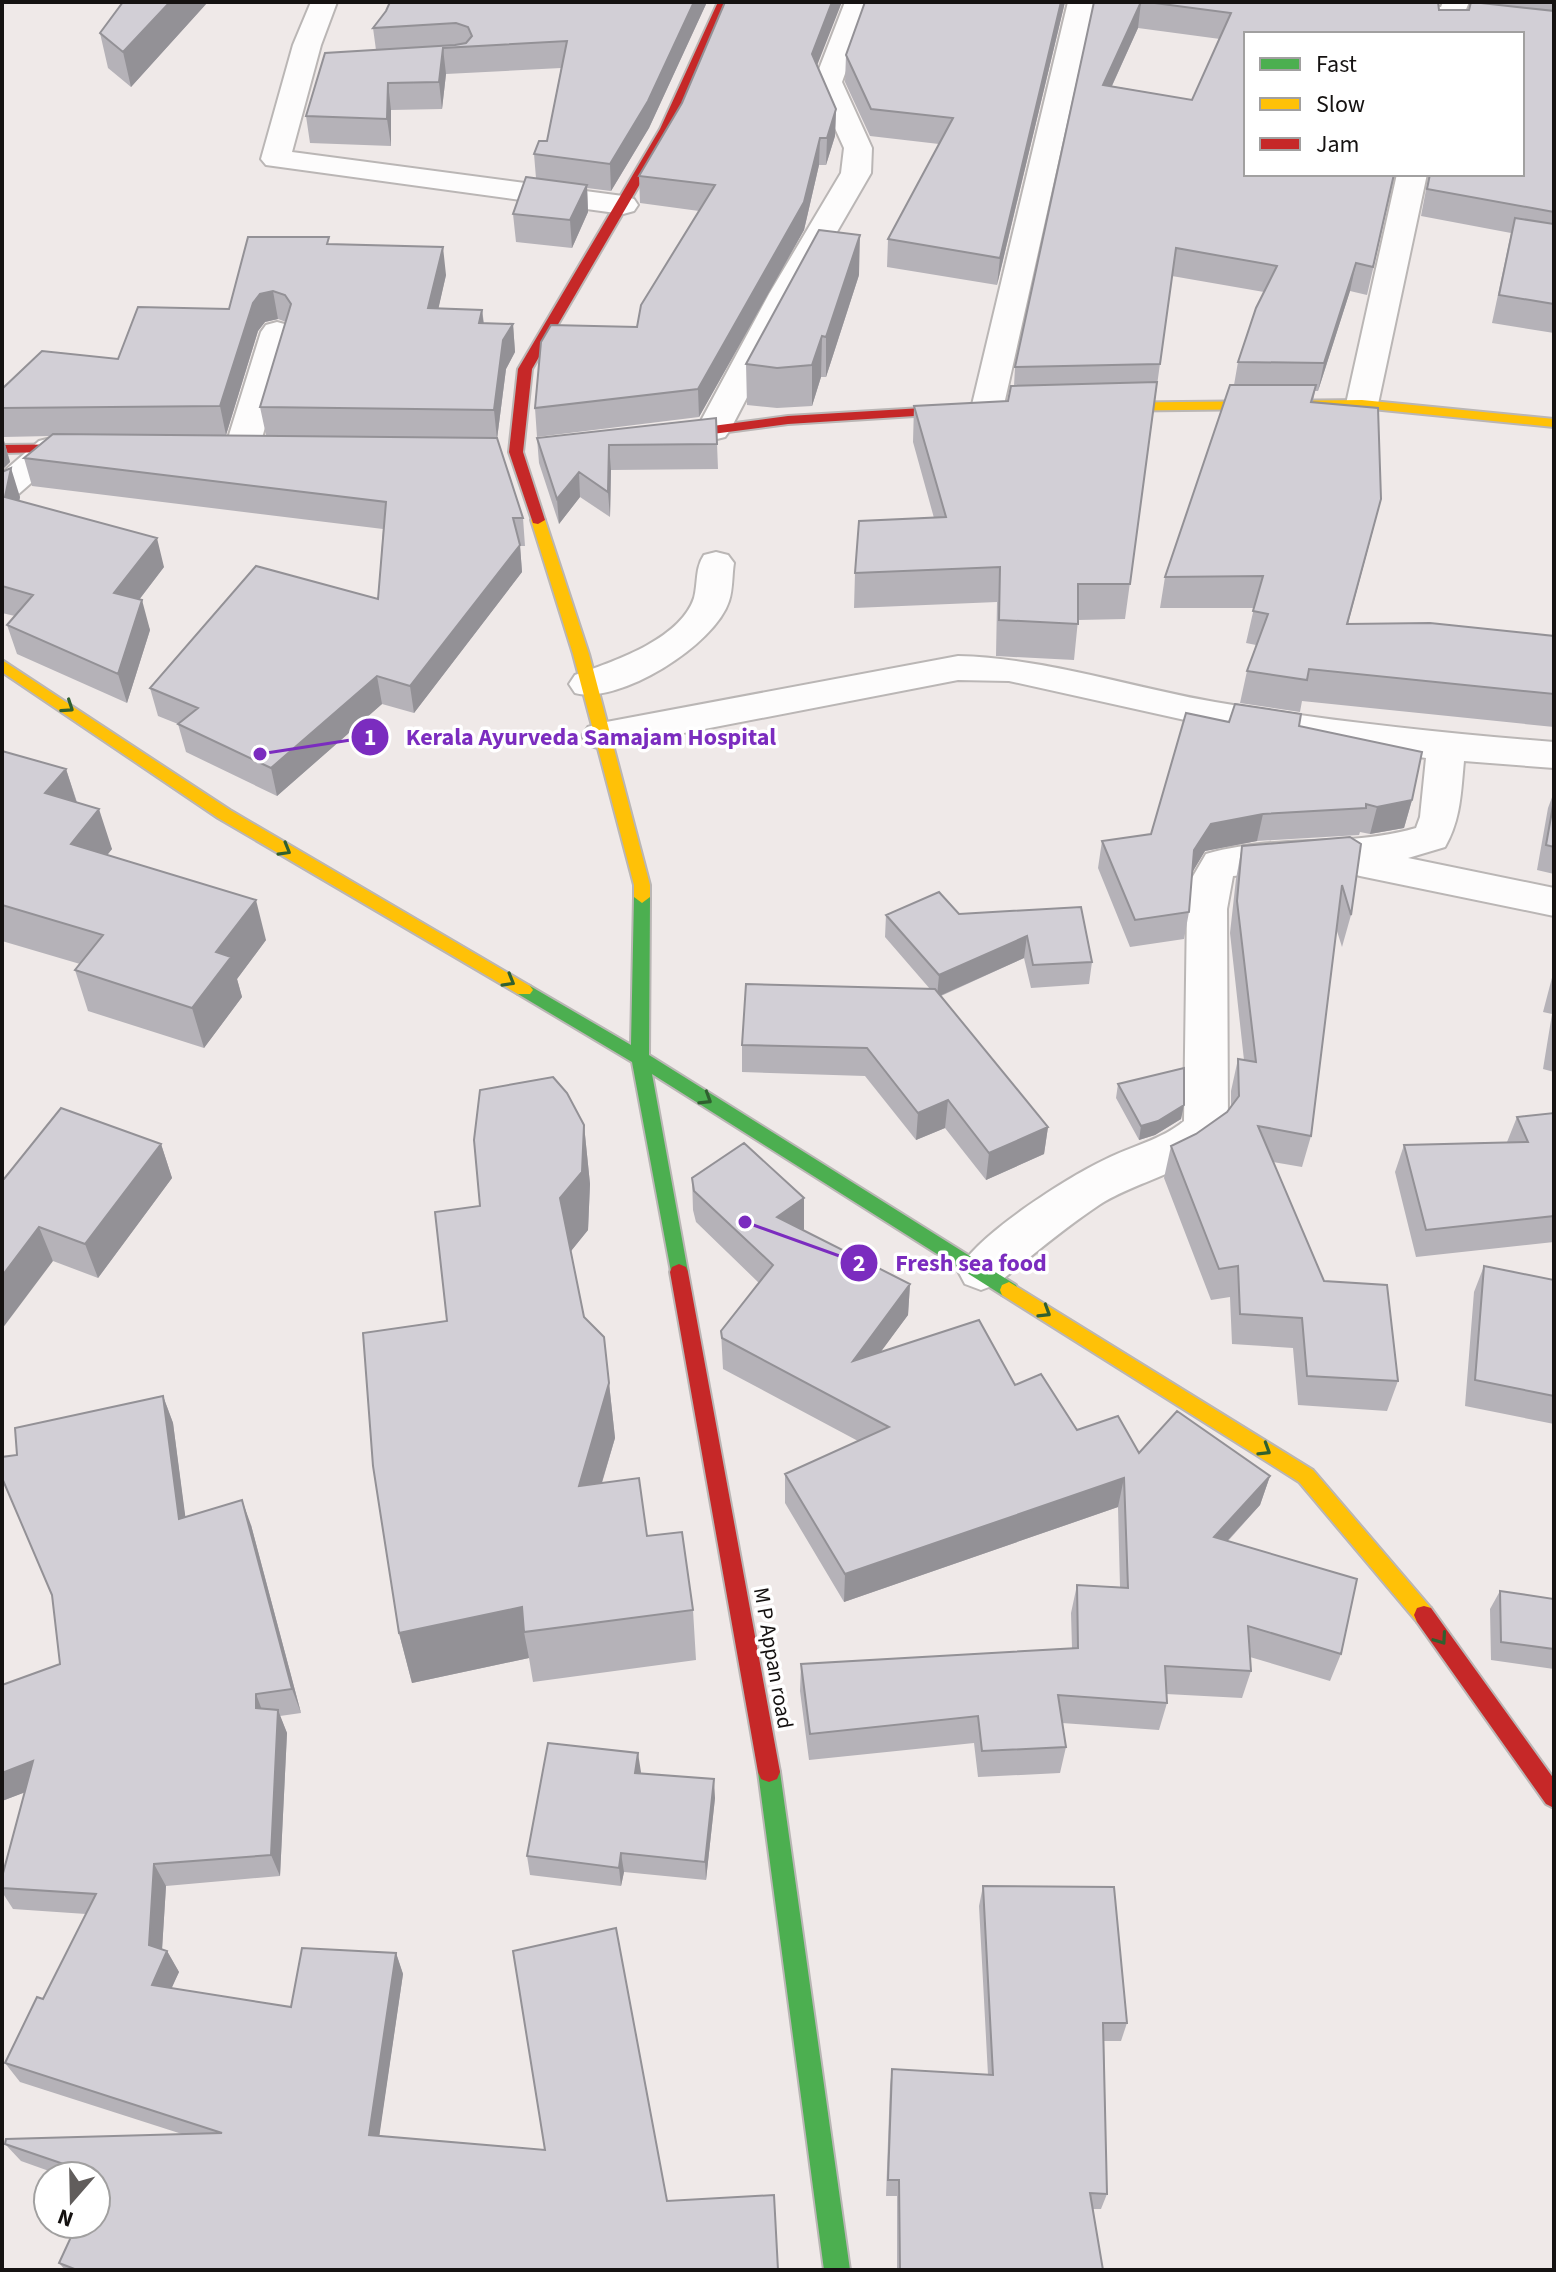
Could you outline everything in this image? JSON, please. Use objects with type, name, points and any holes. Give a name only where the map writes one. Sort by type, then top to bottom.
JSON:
[{"type":"street","points":[[324,2],[300,70],[276,159],[623,205],[666,129],[723,2]]},
{"type":"street","points":[[713,430],[785,294],[856,173],[858,148],[828,82],[858,2]]},
{"type":"street","points":[[640,439],[788,420],[994,408],[1081,2]]},
{"type":"street","points":[[1316,2],[1481,19]]},
{"type":"street","points":[[300,70],[331,69]]},
{"type":"street","points":[[1362,404],[1386,281],[1412,176]]},
{"type":"street","name":"M P Appan road","points":[[623,205],[525,369],[516,451],[588,684],[642,885],[640,1058],[767,1761],[837,2270]]},
{"type":"street","points":[[242,448],[277,332]]},
{"type":"street","points":[[1075,407],[1217,403],[1362,404],[1554,423]]},
{"type":"street","points":[[2,491],[51,448]]},
{"type":"street","points":[[2,449],[109,448]]},
{"type":"street","points":[[588,684],[646,663],[681,639],[711,602],[716,563]]},
{"type":"street","points":[[2,665],[224,814],[640,1058],[1306,1476],[1425,1616],[1554,1797]]},
{"type":"street","points":[[601,736],[958,668],[1009,669],[1212,714],[1387,742],[1554,755]]},
{"type":"street","points":[[981,1271],[1054,1213],[1123,1170],[1181,1150],[1206,1128],[1207,909],[1212,878],[1220,864],[1256,857],[1405,847],[1431,837],[1440,817],[1446,746]]},
{"type":"street","points":[[1317,853],[1554,902]]},
{"type":"building","points":[[123,2],[170,2],[123,52],[100,33]]},
{"type":"building","points":[[390,2],[694,2],[648,101],[610,164],[534,154],[539,141],[547,141],[567,41],[443,48],[439,82],[388,83],[387,119],[306,116],[325,53],[455,45],[466,43],[472,36],[468,27],[456,23],[373,28]]},
{"type":"building","points":[[725,2],[832,2],[812,54],[836,109],[827,138],[820,138],[804,202],[698,389],[535,408],[541,342],[551,325],[637,327],[641,305],[715,185],[639,176],[682,103]]},
{"type":"building","points":[[865,2],[1061,2],[1000,258],[888,239],[953,118],[871,109],[846,55]]},
{"type":"building","points":[[1094,2],[1141,2],[1103,85],[1192,100],[1231,13],[1147,2],[1438,2],[1439,10],[1469,10],[1472,2],[1554,11],[1554,212],[1427,189],[1430,176],[1524,176],[1524,32],[1244,32],[1244,176],[1394,176],[1373,267],[1356,263],[1324,363],[1238,362],[1256,308],[1277,266],[1176,248],[1160,364],[1015,367]]},
{"type":"building","points":[[526,177],[587,185],[570,220],[513,214]]},
{"type":"building","points":[[1515,218],[1554,224],[1554,304],[1499,295]]},
{"type":"building","points":[[819,230],[860,235],[826,337],[822,336],[812,365],[777,368],[746,364]]},
{"type":"building","points":[[248,237],[329,237],[327,244],[443,247],[428,308],[482,310],[479,323],[513,324],[503,340],[494,410],[260,407],[291,304],[285,295],[273,291],[260,294],[253,303],[220,406],[2,408],[2,389],[42,351],[118,359],[138,307],[229,309]]},
{"type":"building","points":[[1157,382],[1130,584],[1078,584],[1078,624],[999,620],[1000,567],[855,573],[859,521],[946,517],[914,406],[1008,401],[1011,386]]},
{"type":"building","points":[[1230,385],[1316,385],[1311,402],[1378,408],[1381,499],[1347,624],[1430,623],[1554,636],[1554,694],[1309,669],[1307,680],[1247,671],[1268,614],[1253,611],[1263,576],[1165,577]]},
{"type":"building","points":[[716,418],[717,444],[609,445],[608,492],[579,472],[557,499],[537,438]]},
{"type":"building","points":[[53,434],[497,438],[523,518],[513,518],[520,545],[410,686],[377,676],[271,768],[178,724],[198,708],[150,688],[256,566],[378,599],[386,502],[24,458]]},
{"type":"building","points":[[11,468],[5,497],[157,538],[114,593],[142,600],[118,674],[7,625],[33,595],[2,586],[2,472]]},
{"type":"building","points":[[1235,704],[1301,714],[1299,726],[1422,752],[1412,800],[1377,807],[1366,804],[1366,808],[1263,814],[1211,824],[1194,850],[1189,912],[1135,920],[1102,841],[1151,834],[1186,713],[1229,722]]},
{"type":"building","points":[[2,751],[66,769],[45,793],[99,809],[71,844],[256,900],[216,952],[231,957],[192,1008],[75,970],[103,935],[2,905]]},
{"type":"building","points":[[1554,800],[1554,847],[1546,845]]},
{"type":"building","points":[[1350,837],[1361,844],[1351,915],[1342,885],[1311,1136],[1258,1126],[1324,1281],[1387,1285],[1398,1381],[1307,1376],[1302,1318],[1240,1314],[1238,1266],[1219,1269],[1171,1146],[1196,1134],[1227,1112],[1239,1096],[1238,1059],[1256,1062],[1237,901],[1242,846]]},
{"type":"building","points":[[939,892],[959,914],[1081,907],[1092,962],[1033,965],[1027,936],[939,975],[886,915]]},
{"type":"building","points":[[746,984],[935,989],[1048,1127],[989,1153],[948,1100],[918,1113],[867,1048],[742,1045]]},
{"type":"building","points":[[1184,1068],[1184,1105],[1158,1121],[1141,1126],[1118,1084]]},
{"type":"building","points":[[553,1077],[567,1093],[584,1125],[582,1172],[560,1198],[584,1317],[604,1337],[609,1383],[579,1486],[639,1478],[647,1536],[682,1532],[693,1610],[524,1632],[522,1607],[399,1633],[373,1466],[363,1333],[447,1321],[435,1212],[480,1206],[474,1140],[480,1090]]},
{"type":"building","points":[[61,1108],[161,1144],[85,1244],[39,1227],[2,1276],[2,1179]]},
{"type":"building","points":[[1554,1113],[1554,1216],[1426,1230],[1404,1145],[1528,1142],[1517,1117]]},
{"type":"building","points":[[744,1143],[804,1198],[777,1217],[910,1284],[853,1361],[979,1320],[1015,1385],[1041,1374],[1077,1430],[1118,1416],[1139,1453],[1177,1411],[1270,1476],[1214,1537],[1357,1579],[1341,1654],[1248,1626],[1251,1671],[1165,1666],[1167,1703],[1058,1695],[1066,1747],[982,1751],[978,1716],[810,1734],[801,1664],[1078,1648],[1077,1585],[1128,1588],[1124,1478],[845,1574],[785,1474],[889,1427],[722,1338],[721,1331],[773,1265],[694,1191],[692,1178]]},
{"type":"building","points":[[1484,1266],[1554,1280],[1554,1396],[1475,1380]]},
{"type":"building","points":[[163,1396],[179,1519],[242,1500],[292,1689],[256,1694],[256,1708],[278,1710],[271,1855],[154,1864],[149,1945],[167,1951],[152,1985],[291,2007],[302,1948],[396,1953],[369,2135],[545,2150],[513,1951],[616,1928],[667,2201],[774,2195],[778,2270],[77,2270],[59,2263],[70,2240],[112,2240],[112,2160],[52,2160],[5,2144],[6,2139],[222,2133],[5,2063],[37,1997],[43,1999],[96,1894],[2,1888],[2,1877],[33,1761],[2,1773],[2,1685],[60,1664],[52,1595],[2,1478],[2,1457],[17,1455],[15,1428]]},
{"type":"building","points":[[1500,1591],[1554,1599],[1554,1649],[1501,1642]]},
{"type":"building","points":[[548,1743],[638,1753],[635,1773],[714,1779],[705,1862],[621,1853],[619,1868],[527,1856]]},
{"type":"building","points":[[983,1886],[1114,1887],[1127,2023],[1103,2023],[1107,2194],[1090,2193],[1103,2270],[900,2270],[899,2180],[888,2180],[892,2069],[993,2075]]},
{"type":"traffic: fast","points":[[642,897],[640,1058],[679,1272]]},
{"type":"traffic: fast","points":[[524,990],[640,1058],[1009,1290]]},
{"type":"traffic: fast","points":[[769,1772],[837,2270]]},
{"type":"traffic: slow","points":[[1094,407],[1362,404],[1554,423]]},
{"type":"traffic: slow","points":[[538,520],[581,654],[642,885],[642,897]]},
{"type":"traffic: slow","points":[[2,665],[224,814],[524,990]]},
{"type":"traffic: slow","points":[[1009,1290],[1306,1476],[1424,1615]]},
{"type":"traffic: jam","points":[[538,520],[516,452],[525,369],[666,129],[723,2]]},
{"type":"traffic: jam","points":[[659,437],[788,420],[973,409]]},
{"type":"traffic: jam","points":[[2,449],[95,448]]},
{"type":"traffic: jam","points":[[679,1272],[769,1772]]},
{"type":"traffic: jam","points":[[1424,1615],[1554,1797]]},
{"type":"place","name":"Kerala Ayurveda Samajam Hospital","points":[[260,754]]},
{"type":"place","name":"Fresh sea food","points":[[745,1222]]}]
